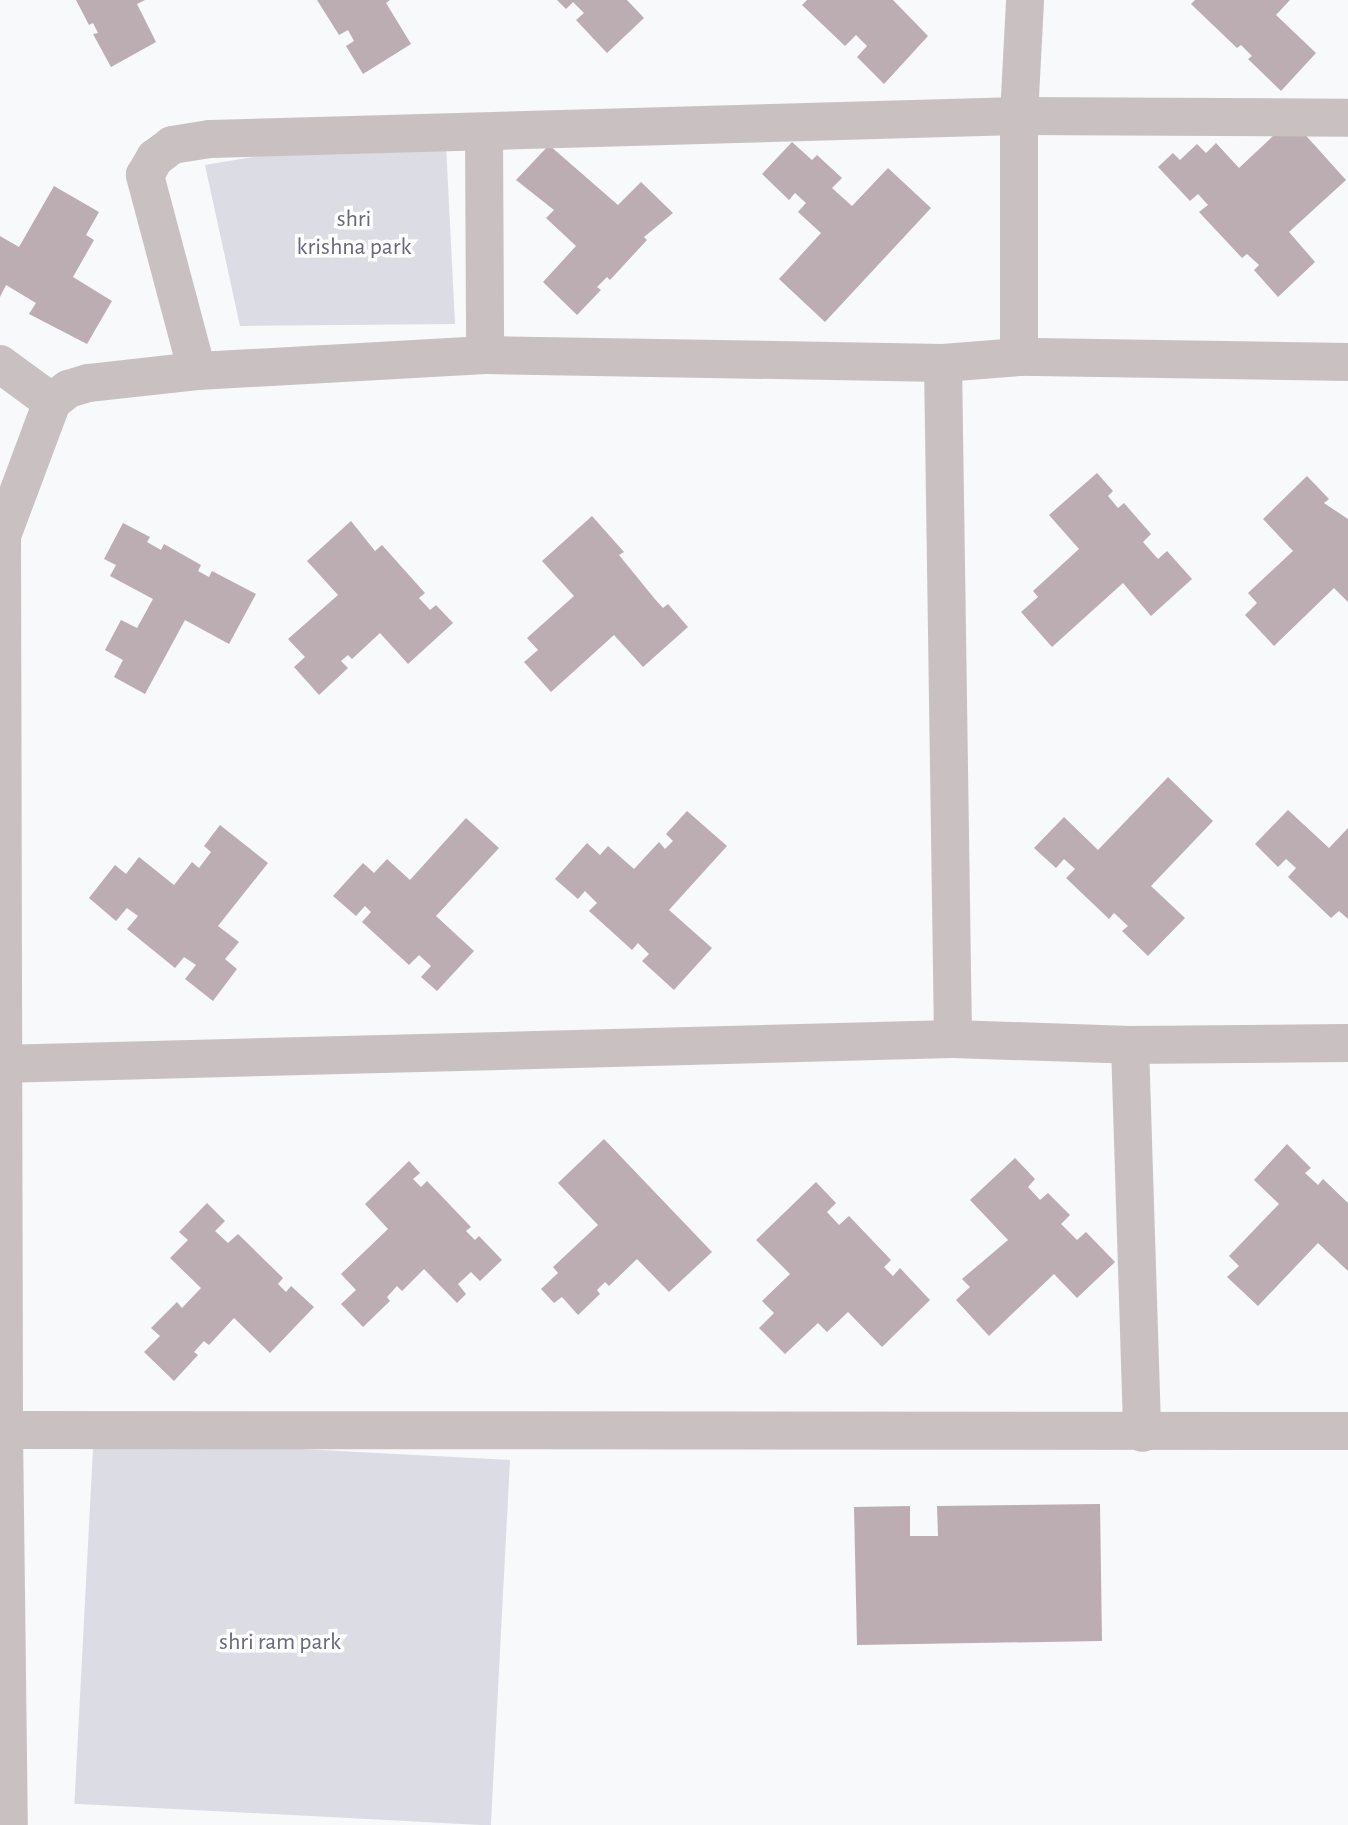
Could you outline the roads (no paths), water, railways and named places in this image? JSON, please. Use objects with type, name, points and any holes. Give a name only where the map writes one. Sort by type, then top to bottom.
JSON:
[{"type":"street","points":[[1018,357],[1019,116],[1026,0]]},
{"type":"street","points":[[197,371],[145,175],[155,158],[172,145],[210,139],[1019,116],[1348,118]]},
{"type":"street","points":[[484,133],[485,355]]},
{"type":"street","points":[[9,1825],[3,1573],[2,536],[52,402],[68,389],[88,383],[197,371],[485,355],[943,363],[1018,357],[1348,362]]},
{"type":"street","points":[[943,363],[953,1039]]},
{"type":"street","points":[[0,364],[52,402]]},
{"type":"street","points":[[2,1064],[953,1039],[1129,1045],[1348,1043]]},
{"type":"street","points":[[1129,1045],[1142,1433]]},
{"type":"street","points":[[4,1430],[1348,1432]]},
{"type":"park label","name":"shri krishna park","points":[[354,234]]},
{"type":"park label","name":"shri ram park","points":[[280,1643]]}]
